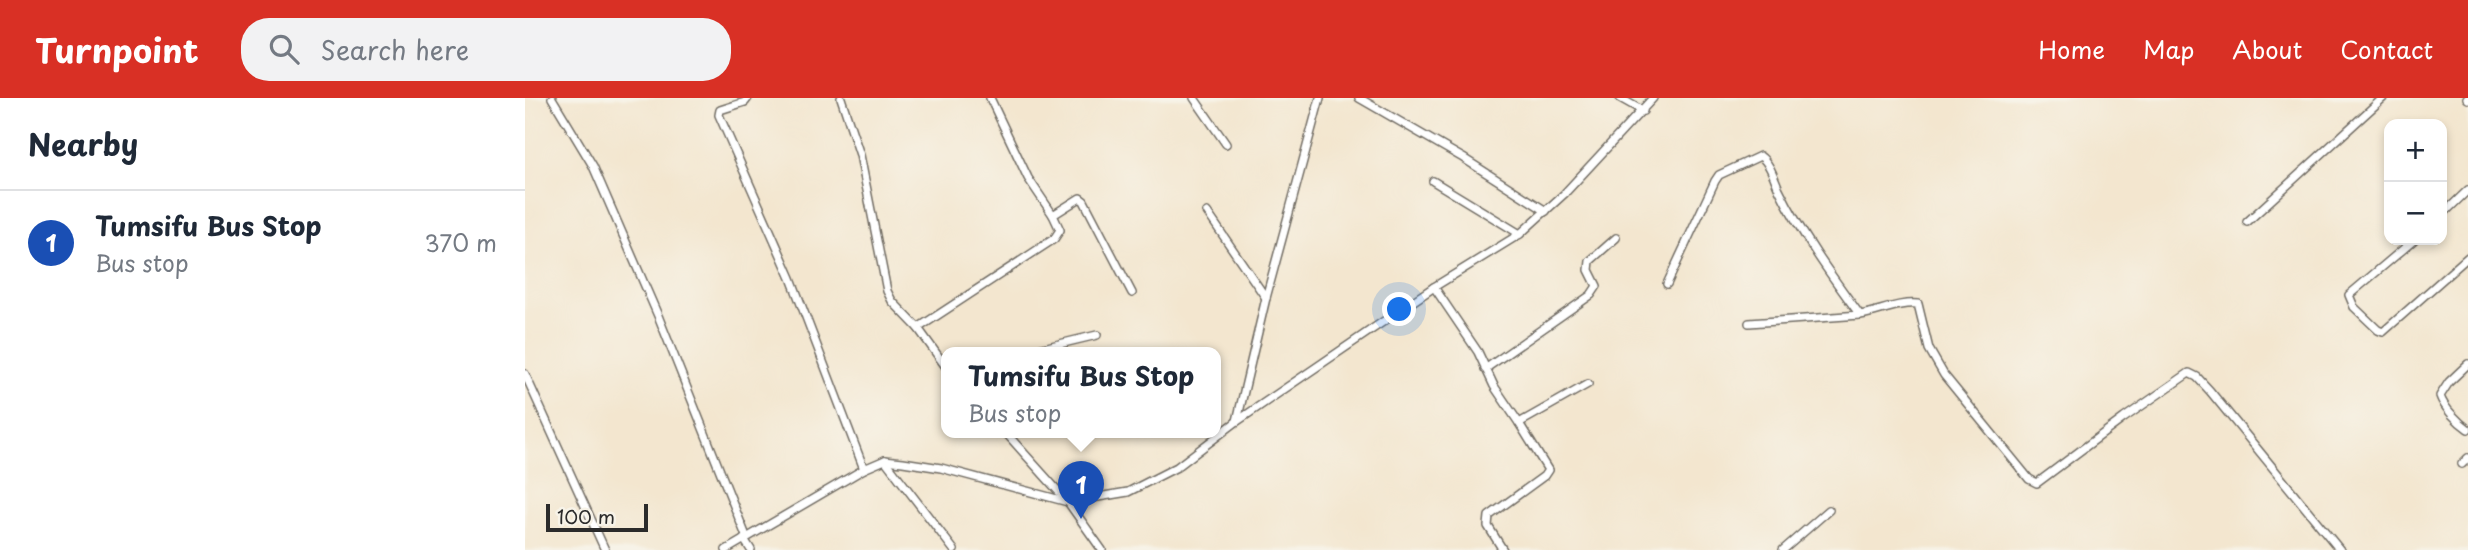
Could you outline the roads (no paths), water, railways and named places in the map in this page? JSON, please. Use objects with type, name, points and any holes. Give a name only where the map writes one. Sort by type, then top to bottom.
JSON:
[{"type":"street","points":[[552,98],[593,166],[664,330],[751,550]]},
{"type":"street","points":[[748,98],[745,102],[720,110],[719,115],[791,278],[864,469]]},
{"type":"street","points":[[841,98],[860,155],[883,278],[891,301],[918,328],[941,360]]},
{"type":"street","points":[[918,328],[1054,239],[1060,230],[1028,178],[990,98]]},
{"type":"street","points":[[1194,98],[1226,144]]},
{"type":"street","points":[[1237,422],[1266,298],[1320,98]]},
{"type":"street","points":[[1359,98],[1463,158],[1546,211]]},
{"type":"street","points":[[1621,98],[1643,111]]},
{"type":"street","points":[[1221,434],[1434,287],[1520,234],[1546,211],[1653,98]]},
{"type":"street","points":[[2247,222],[2383,98]]},
{"type":"street","points":[[1667,284],[1719,175],[1760,156],[1766,162],[1787,205],[1820,260],[1860,314]]},
{"type":"street","points":[[1433,181],[1520,234]]},
{"type":"street","points":[[2447,210],[2468,190]]},
{"type":"street","points":[[1053,215],[1075,200],[1080,198],[1084,201],[1132,293]]},
{"type":"street","points":[[1207,212],[1266,298]]},
{"type":"street","points":[[1485,369],[1591,295],[1597,286],[1589,270],[1590,261],[1616,239]]},
{"type":"street","points":[[2408,245],[2349,295],[2354,307],[2378,330],[2383,331],[2468,257]]},
{"type":"street","points":[[1434,287],[1478,352],[1501,399],[1548,470],[1544,476],[1489,516],[1488,526],[1503,550]]},
{"type":"street","points":[[1749,323],[1878,312],[1905,303],[1918,304],[1929,349],[1944,375],[2029,479],[2036,483],[2189,373],[2197,377],[2340,550]]},
{"type":"street","points":[[1047,347],[1097,335]]},
{"type":"street","points":[[2468,364],[2449,382],[2440,396],[2442,403],[2460,424],[2468,429]]},
{"type":"street","points":[[525,374],[605,550]]},
{"type":"street","points":[[1519,423],[1588,384]]},
{"type":"street","points":[[1010,438],[1068,502],[1102,550]]},
{"type":"street","points":[[726,550],[864,469],[885,460],[941,468],[1068,502],[1128,492],[1177,467],[1216,438]]},
{"type":"street","points":[[885,460],[954,550]]},
{"type":"street","points":[[1783,550],[1829,510]]},
{"type":"place","name":"Tumsifu Bus Stop","points":[[1081,519]]}]
